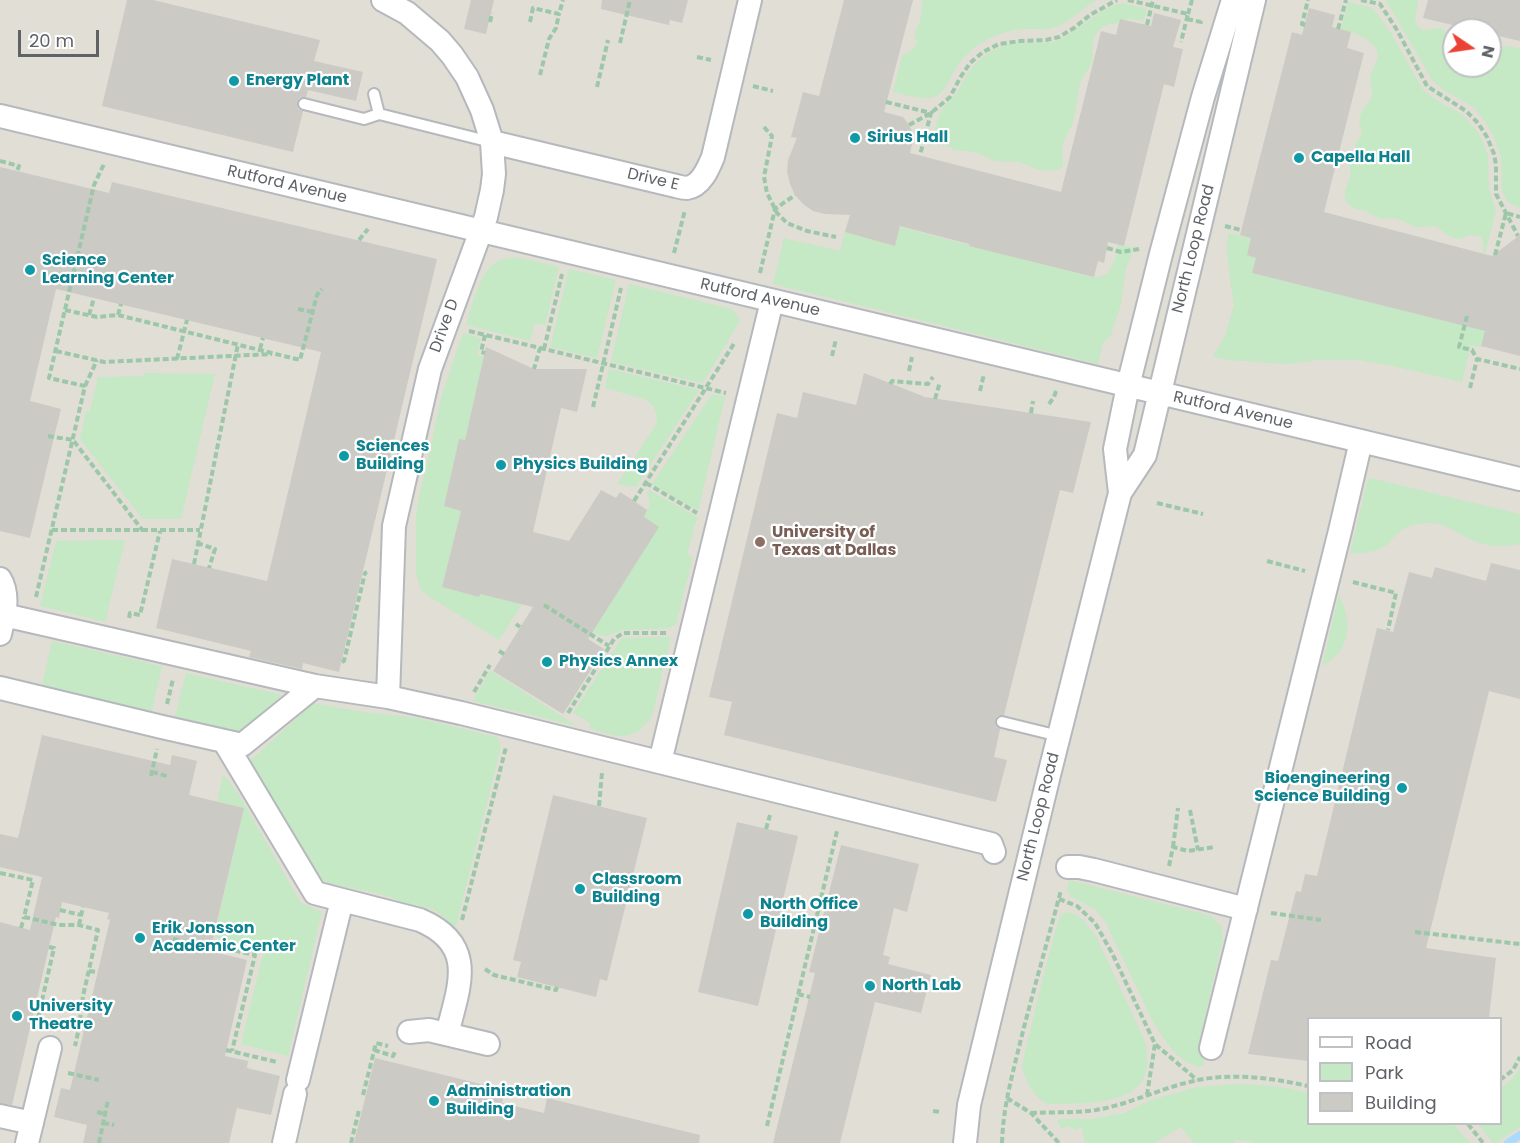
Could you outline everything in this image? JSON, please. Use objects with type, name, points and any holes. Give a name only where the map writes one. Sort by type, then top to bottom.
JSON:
[{"type":"street","name":"Drive D","points":[[383,0],[407,13],[440,40],[467,76],[482,110],[492,142],[494,174],[486,217],[430,369],[394,526],[388,697]]},
{"type":"street","name":"Drive E","points":[[492,142],[688,188],[707,173],[713,157],[750,0]]},
{"type":"street","name":"North Loop Road","points":[[1120,493],[1115,449],[1128,386],[1197,119],[1233,0]]},
{"type":"street","name":"North Loop Road","points":[[965,1143],[969,1105],[1120,493],[1145,455],[1254,0]]},
{"type":"street","name":"Rutford Avenue","points":[[0,116],[1520,479]]},
{"type":"street","points":[[660,762],[772,301]]},
{"type":"street","points":[[1211,1048],[1361,441]]},
{"type":"street","points":[[0,579],[5,587],[2,624],[30,621],[315,686],[388,697],[460,713],[991,844],[994,852]]},
{"type":"street","points":[[0,688],[242,745],[315,686]]},
{"type":"street","points":[[224,741],[315,893],[420,920],[432,925],[447,936],[456,948],[461,967],[459,987],[447,1034]]},
{"type":"street","points":[[1068,867],[1087,868],[1246,909]]},
{"type":"street","points":[[284,1143],[342,900]]},
{"type":"street","points":[[408,1032],[429,1030],[488,1044]]},
{"type":"street","points":[[0,1116],[29,1138],[42,1040]]},
{"type":"lane","points":[[374,94],[379,114]]},
{"type":"lane","points":[[304,104],[364,119],[379,114],[492,142]]},
{"type":"lane","points":[[1002,722],[1059,736]]},
{"type":"path","points":[[540,75],[549,39],[556,28],[563,0]]},
{"type":"path","points":[[620,43],[630,0]]},
{"type":"path","points":[[909,125],[931,113],[950,97],[970,63],[983,52],[999,44],[1059,37],[1090,15],[1117,0]]},
{"type":"path","points":[[1128,0],[1201,22],[1203,16]]},
{"type":"path","points":[[1147,25],[1153,0]]},
{"type":"path","points":[[1181,42],[1191,0]]},
{"type":"path","points":[[1305,25],[1302,24],[1308,0]]},
{"type":"path","points":[[1338,29],[1346,0]]},
{"type":"path","points":[[1361,0],[1380,2],[1426,86],[1466,111],[1487,136],[1496,165],[1496,194],[1518,236]]},
{"type":"path","points":[[530,22],[533,8],[559,14]]},
{"type":"path","points":[[490,22],[492,13]]},
{"type":"path","points":[[597,87],[608,40]]},
{"type":"path","points":[[745,84],[773,91]]},
{"type":"path","points":[[886,102],[931,113]]},
{"type":"path","points":[[920,155],[931,113]]},
{"type":"path","points":[[764,127],[772,135],[764,177],[767,193],[775,209],[787,223],[807,231],[836,237]]},
{"type":"path","points":[[85,386],[49,378],[94,185],[103,169],[110,143]]},
{"type":"path","points":[[0,161],[19,166],[17,171]]},
{"type":"path","points":[[765,252],[775,209],[795,195]]},
{"type":"path","points":[[1506,213],[1520,217]]},
{"type":"path","points":[[1495,255],[1506,213]]},
{"type":"path","points":[[1225,226],[1241,230]]},
{"type":"path","points":[[1107,248],[1120,252],[1143,248]]},
{"type":"path","points":[[534,369],[542,349],[567,252]]},
{"type":"path","points":[[593,407],[626,266]]},
{"type":"path","points":[[65,310],[97,317],[118,315],[300,360],[317,295],[322,289]]},
{"type":"path","points":[[89,315],[94,298]]},
{"type":"path","points":[[118,315],[121,304]]},
{"type":"path","points":[[298,309],[312,312]]},
{"type":"path","points":[[1467,316],[1459,347],[1472,350],[1477,359],[1470,388]]},
{"type":"path","points":[[177,358],[186,320]]},
{"type":"path","points":[[445,325],[748,398]]},
{"type":"path","points":[[634,501],[740,334]]},
{"type":"path","points":[[485,335],[481,352],[485,352]]},
{"type":"path","points":[[260,350],[263,338]]},
{"type":"path","points":[[194,564],[238,344]]},
{"type":"path","points":[[56,351],[104,362],[275,353]]},
{"type":"path","points":[[1477,359],[1520,369]]},
{"type":"path","points":[[30,621],[85,386],[97,360]]},
{"type":"path","points":[[890,384],[892,381],[928,384],[933,377]]},
{"type":"path","points":[[935,399],[940,382]]},
{"type":"path","points":[[1031,413],[1033,401]]},
{"type":"path","points":[[48,436],[73,440],[143,531]]},
{"type":"path","points":[[646,483],[718,526]]},
{"type":"path","points":[[1157,503],[1203,514]]},
{"type":"path","points":[[52,530],[200,530]]},
{"type":"path","points":[[123,642],[130,613],[140,615],[160,531]]},
{"type":"path","points":[[197,543],[214,549],[209,568]]},
{"type":"path","points":[[1267,561],[1396,593],[1388,630]]},
{"type":"path","points":[[342,662],[365,573]]},
{"type":"path","points":[[544,605],[609,646]]},
{"type":"path","points":[[567,714],[592,670],[614,639],[623,633],[692,631]]},
{"type":"path","points":[[477,687],[490,665]]},
{"type":"path","points":[[511,726],[456,948],[494,975],[556,990],[557,987]]},
{"type":"path","points":[[599,806],[600,783],[606,749]]},
{"type":"path","points":[[152,772],[167,776]]},
{"type":"path","points":[[767,1126],[843,807]]},
{"type":"path","points":[[1164,887],[1173,847],[1178,808]]},
{"type":"path","points":[[1190,810],[1198,850]]},
{"type":"path","points":[[1173,847],[1188,851],[1215,847]]},
{"type":"path","points":[[1002,1143],[1007,1098],[1034,988],[1068,867]]},
{"type":"path","points":[[0,873],[33,880],[21,928]]},
{"type":"path","points":[[1059,899],[1077,906],[1095,923],[1112,953],[1155,1044],[1197,1080]]},
{"type":"path","points":[[79,925],[83,907]]},
{"type":"path","points":[[1246,909],[1321,921]]},
{"type":"path","points":[[60,910],[81,915]]},
{"type":"path","points":[[24,917],[59,925],[79,925],[98,930],[83,996],[76,1041]]},
{"type":"path","points":[[1415,932],[1520,944]]},
{"type":"path","points":[[173,939],[255,955],[232,1051]]},
{"type":"path","points":[[42,1040],[54,948],[50,947]]},
{"type":"path","points":[[89,971],[98,972]]},
{"type":"path","points":[[798,994],[810,997]]},
{"type":"path","points":[[363,1095],[376,1043]]},
{"type":"path","points":[[1147,1095],[1155,1044]]},
{"type":"path","points":[[226,1050],[298,1081]]},
{"type":"path","points":[[374,1050],[393,1056]]},
{"type":"path","points":[[1502,1078],[1513,1070],[1520,1057]]},
{"type":"path","points":[[1031,1113],[1094,1110],[1118,1105],[1197,1080],[1258,1077],[1307,1086]]},
{"type":"path","points":[[1007,1098],[1031,1113],[1059,1143]]},
{"type":"path","points":[[99,1143],[108,1100]]},
{"type":"path","points":[[351,1143],[359,1110]]},
{"type":"path","points":[[933,1111],[942,1112]]},
{"type":"path","points":[[97,1112],[105,1114]]},
{"type":"path","points":[[103,1122],[114,1125]]},
{"type":"path","points":[[1468,1125],[1483,1143]]},
{"type":"shaded area","name":"University of Texas at Dallas","points":[[0,0],[1520,0],[1520,1143],[0,1143]]},
{"type":"green space","points":[[923,0],[1096,0],[1059,26],[1046,29],[1013,30],[983,42],[963,58],[942,92],[934,97],[924,98],[893,92],[902,56],[913,49],[917,43],[915,33],[921,18]]},
{"type":"green space","points":[[1386,0],[1418,0],[1415,18],[1417,26],[1423,30],[1442,29],[1442,78],[1502,78],[1502,47],[1513,47],[1520,50],[1520,208],[1508,202],[1504,196],[1501,156],[1485,121],[1475,109],[1445,91],[1432,80]]},
{"type":"green space","points":[[1348,2],[1372,8],[1376,12],[1392,35],[1423,90],[1461,114],[1478,132],[1488,156],[1489,189],[1496,211],[1485,253],[1482,238],[1479,236],[1454,238],[1438,227],[1416,227],[1394,218],[1380,219],[1349,205],[1345,199],[1351,172],[1348,161],[1362,132],[1360,116],[1371,99],[1370,77],[1378,56],[1377,50],[1369,41],[1357,34],[1341,30]]},
{"type":"green space","points":[[1123,3],[1147,9],[1143,21],[1128,18],[1125,21],[1102,27],[1096,34],[1092,61],[1079,85],[1073,121],[1062,148],[1063,166],[1059,169],[1040,170],[1019,162],[995,161],[975,152],[955,150],[946,145],[931,145],[941,110],[958,90],[970,70],[984,56],[1009,44],[1047,43],[1059,40],[1106,9]]},
{"type":"green space","points":[[900,227],[1093,277],[1108,274],[1115,259],[1118,244],[1134,248],[1126,268],[1121,304],[1111,335],[1103,343],[1098,364],[773,284],[784,238],[840,251],[845,232],[895,246]]},
{"type":"green space","points":[[1228,233],[1251,238],[1247,255],[1256,258],[1252,273],[1449,322],[1488,322],[1481,347],[1471,345],[1462,382],[1360,360],[1319,360],[1286,364],[1228,360],[1213,356],[1225,336],[1234,305],[1227,248]]},
{"type":"green space","points":[[508,258],[521,258],[559,267],[545,325],[535,323],[530,341],[466,325],[476,292],[488,269]]},
{"type":"green space","points":[[569,269],[616,280],[597,358],[550,347]]},
{"type":"green space","points":[[629,284],[732,309],[740,320],[703,383],[611,362]]},
{"type":"green space","points":[[463,333],[481,338],[477,355],[484,357],[465,440],[459,439],[444,506],[461,511],[442,587],[479,597],[480,594],[522,604],[499,640],[421,590],[416,574],[416,516],[419,498],[442,395]]},
{"type":"green space","points":[[609,369],[699,390],[636,487],[617,484],[657,423],[657,416],[653,406],[646,400],[605,388]]},
{"type":"green space","points":[[144,373],[215,374],[181,519],[143,519],[80,439],[86,411],[90,411],[98,377],[144,376]]},
{"type":"green space","points":[[712,394],[725,397],[698,511],[652,484]]},
{"type":"green space","points":[[1370,478],[1520,514],[1520,544],[1500,546],[1482,544],[1446,526],[1426,523],[1403,530],[1377,550],[1350,553]]},
{"type":"green space","points":[[649,490],[697,517],[687,555],[693,557],[676,624],[670,628],[624,630],[606,636],[596,634],[547,604],[644,517],[650,504],[647,492]]},
{"type":"green space","points":[[125,540],[105,622],[40,606],[56,541]]},
{"type":"green space","points":[[1339,595],[1347,619],[1347,636],[1340,651],[1322,666]]},
{"type":"green space","points":[[671,637],[652,716],[638,731],[624,736],[608,734],[589,728],[590,723],[573,713],[622,638]]},
{"type":"green space","points":[[52,641],[162,666],[151,715],[41,690]]},
{"type":"green space","points":[[491,671],[577,726],[473,701]]},
{"type":"green space","points":[[186,673],[282,695],[247,727],[231,734],[174,721]]},
{"type":"green space","points":[[313,703],[417,718],[497,737],[500,751],[455,930],[433,909],[400,902],[389,896],[324,882],[248,763]]},
{"type":"green space","points":[[223,775],[241,798],[301,903],[322,912],[288,1056],[241,1044],[264,950],[214,937],[244,808],[217,801]]},
{"type":"green space","points":[[1069,880],[1211,916],[1221,926],[1223,939],[1198,1046],[1207,1048],[1203,1065],[1199,1067],[1184,1060],[1166,1042],[1152,1020],[1105,921],[1096,910],[1070,896],[1067,889]]},
{"type":"green space","points":[[1067,912],[1080,918],[1096,936],[1144,1039],[1147,1062],[1144,1078],[1134,1090],[1120,1097],[1084,1103],[1048,1104],[1043,1102],[1031,1088],[1022,1065],[1060,915]]},
{"type":"green space","points":[[1520,1068],[1520,1127],[1493,1143],[1479,1125],[1502,1125],[1502,1087]]},
{"type":"green space","points":[[1238,1084],[1283,1087],[1307,1093],[1307,1125],[1454,1125],[1470,1143],[1251,1143],[1251,1141],[1235,1140],[1234,1143],[1194,1143],[1181,1127],[1154,1143],[1085,1143],[1081,1126],[1076,1130],[1067,1126],[1062,1129],[1057,1122],[1059,1119],[1091,1119],[1124,1113],[1151,1100],[1197,1087]]},
{"type":"building","name":"Energy Plant","points":[[127,0],[153,0],[320,40],[314,61],[363,72],[356,101],[308,90],[306,97],[299,98],[297,103],[298,109],[303,111],[293,152],[102,106]]},
{"type":"building","points":[[471,0],[494,0],[486,34],[464,29]]},
{"type":"building","points":[[602,0],[688,0],[682,23],[670,20],[669,25],[601,9]]},
{"type":"building","name":"Sirius Hall","points":[[844,0],[913,0],[884,112],[903,117],[909,125],[914,136],[910,153],[1061,192],[1101,31],[1116,35],[1120,19],[1151,26],[1154,13],[1181,20],[1173,47],[1183,49],[1174,87],[1164,84],[1124,246],[1108,242],[1104,263],[1098,261],[1094,277],[900,226],[895,246],[845,232],[850,215],[825,214],[813,211],[803,204],[795,195],[787,172],[788,160],[797,138],[791,137],[803,92],[819,96]]},
{"type":"building","points":[[1428,0],[1520,0],[1520,41],[1502,37],[1502,18],[1442,18],[1442,22],[1423,18]]},
{"type":"building","name":"Capella Hall","points":[[1309,8],[1335,15],[1332,27],[1351,32],[1347,48],[1364,53],[1324,212],[1492,256],[1520,235],[1520,356],[1481,346],[1485,331],[1252,273],[1256,258],[1247,255],[1251,238],[1240,235],[1292,32],[1302,35]]},
{"type":"building","name":"Sciences Building","points":[[0,167],[109,193],[112,182],[437,259],[339,672],[303,663],[302,669],[249,657],[251,651],[156,628],[172,559],[267,581],[321,352],[56,289],[30,401],[61,409],[30,538],[0,531]]},
{"type":"building","name":"Physics Building","points":[[486,347],[534,369],[587,369],[577,412],[561,408],[533,532],[569,541],[601,490],[616,498],[620,492],[647,510],[644,517],[659,527],[588,639],[604,649],[563,714],[493,671],[533,607],[480,594],[479,597],[442,587],[461,511],[444,506],[459,439],[465,440]]},
{"type":"building","points":[[864,373],[925,397],[1091,422],[1073,493],[1060,490],[1004,715],[997,716],[995,721],[996,727],[1000,729],[994,757],[1007,760],[996,802],[724,735],[732,702],[709,697],[777,413],[797,418],[803,392],[856,405]]},
{"type":"building","name":"Bioengineering Science Building","points":[[1491,563],[1520,570],[1520,699],[1489,691],[1426,948],[1496,958],[1489,1017],[1307,1017],[1307,1061],[1248,1054],[1271,960],[1278,961],[1296,891],[1301,892],[1305,874],[1317,876],[1377,628],[1393,632],[1409,572],[1432,578],[1435,567],[1486,581]]},
{"type":"building","name":"Erik Jonsson Academic Center","points":[[42,735],[170,765],[172,755],[197,761],[189,795],[244,808],[210,951],[247,960],[225,1056],[248,1061],[247,1068],[280,1076],[271,1115],[237,1108],[229,1143],[83,1143],[87,1125],[54,1117],[61,1088],[70,1090],[110,920],[107,919],[109,913],[62,902],[59,918],[56,917],[12,1105],[0,1103],[0,922],[30,930],[42,877],[0,867],[0,834],[18,838]]},
{"type":"building","name":"Classroom Building","points":[[553,795],[647,818],[607,981],[600,979],[596,997],[517,977],[521,962],[513,960]]},
{"type":"building","name":"North Office Building","points":[[737,822],[798,836],[758,1006],[698,992]]},
{"type":"building","name":"North Lab","points":[[841,845],[919,864],[907,912],[894,908],[883,955],[890,957],[888,964],[931,975],[921,1013],[875,1002],[840,1143],[773,1143],[815,973],[809,972]]},
{"type":"building","name":"Administration Building","points":[[375,1058],[505,1090],[502,1103],[544,1113],[547,1098],[700,1135],[699,1143],[354,1143]]},
{"type":"waterway","points":[[1508,1143],[1520,1135]]},
{"type":"place","name":"Energy Plant","points":[[234,81]]},
{"type":"place","name":"Sirius Hall","points":[[855,138]]},
{"type":"place","name":"Capella Hall","points":[[1299,158]]},
{"type":"place","name":"Science Learning Center","points":[[30,270]]},
{"type":"place","name":"Sciences Building","points":[[344,456]]},
{"type":"place","name":"Physics Building","points":[[501,465]]},
{"type":"place","name":"University of Texas at Dallas","points":[[760,542]]},
{"type":"place","name":"Physics Annex","points":[[547,662]]},
{"type":"place","name":"Bioengineering Science Building","points":[[1402,788]]},
{"type":"place","name":"Classroom Building","points":[[580,889]]},
{"type":"place","name":"North Office Building","points":[[748,914]]},
{"type":"place","name":"Erik Jonsson Academic Center","points":[[140,938]]},
{"type":"place","name":"North Lab","points":[[870,986]]},
{"type":"place","name":"University Theatre","points":[[17,1016]]},
{"type":"place","name":"Administration Building","points":[[434,1101]]}]
